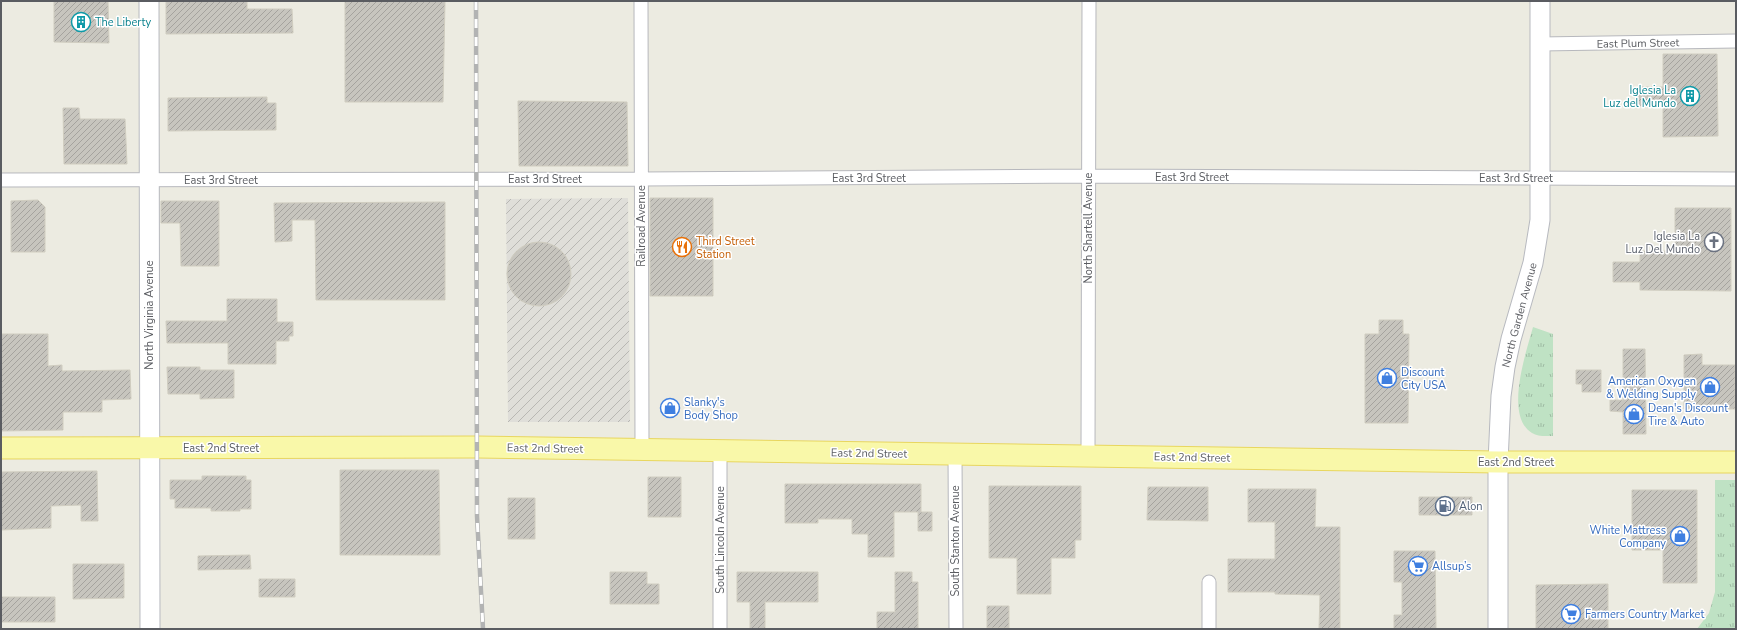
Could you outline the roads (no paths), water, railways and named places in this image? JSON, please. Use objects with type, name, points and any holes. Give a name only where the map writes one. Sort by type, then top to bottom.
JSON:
[{"type":"main road","name":"East 2nd Street","points":[[1,448],[477,447],[720,452],[1498,462],[1736,462]]},
{"type":"street","name":"North Virginia Avenue","points":[[149,1],[150,629]]},
{"type":"street","name":"Railroad Avenue","points":[[641,1],[642,450]]},
{"type":"street","name":"North Shartell Avenue","points":[[1088,456],[1089,1]]},
{"type":"street","name":"North Garden Avenue","points":[[1498,629],[1498,462],[1500,404],[1504,373],[1511,339],[1533,263],[1539,225],[1540,1]]},
{"type":"street","name":"East Plum Street","points":[[1540,44],[1736,42]]},
{"type":"street","name":"East 3rd Street","points":[[1,180],[641,179],[1088,176],[1736,179]]},
{"type":"street","name":"South Lincoln Avenue","points":[[720,452],[720,629]]},
{"type":"street","name":"South Stanton Avenue","points":[[955,454],[956,629]]},
{"type":"street","points":[[1208,582],[1209,629]]},
{"type":"railway","points":[[476,1],[477,516],[483,629]]},
{"type":"place","name":"The Liberty","points":[[81,22]]},
{"type":"place","name":"Iglesia La Luz del Mundo","points":[[1690,96]]},
{"type":"place","name":"Iglesia La Luz Del Mundo","points":[[1714,242]]},
{"type":"place","name":"Third Street Station","points":[[682,247]]},
{"type":"place","name":"Discount City USA","points":[[1387,378]]},
{"type":"place","name":"American Oxygen & Welding Supply","points":[[1710,387]]},
{"type":"place","name":"Slanky's Body Shop","points":[[670,408]]},
{"type":"place","name":"Dean's Discount Tire & Auto","points":[[1634,414]]},
{"type":"place","name":"Alon","points":[[1445,506]]},
{"type":"place","name":"White Mattress Company","points":[[1680,536]]},
{"type":"place","name":"Allsup’s","points":[[1418,566]]},
{"type":"place","name":"Farmers Country Market","points":[[1571,614]]}]
